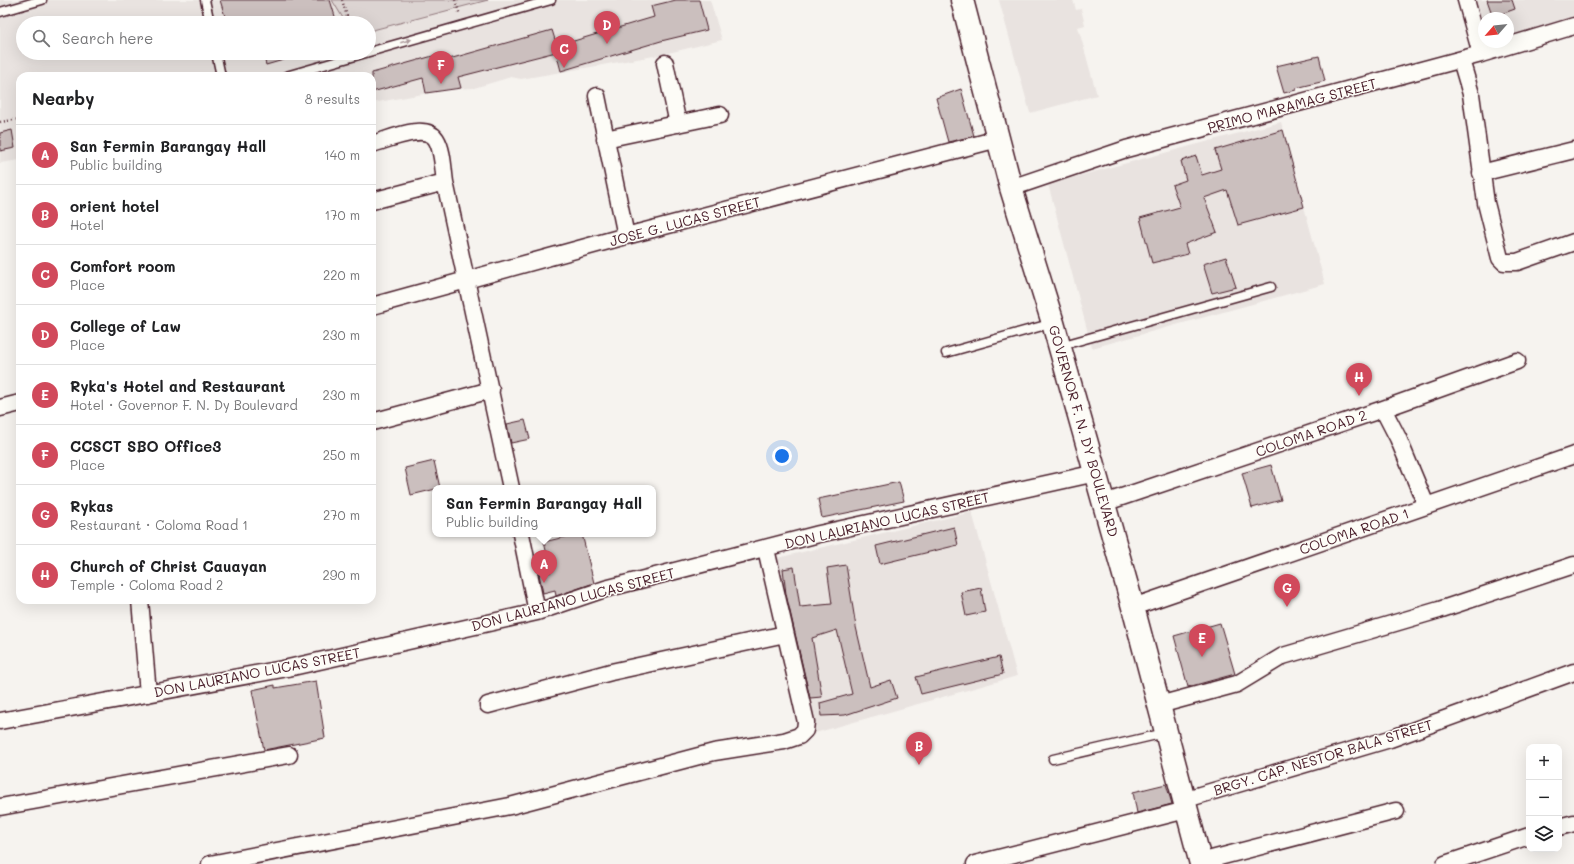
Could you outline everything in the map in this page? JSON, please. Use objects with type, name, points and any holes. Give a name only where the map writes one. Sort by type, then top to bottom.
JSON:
[{"type":"highway","name":"GOVERNOR F. N. DY BOULEVARD","points":[[962,0],[1011,188],[1053,323],[1134,607],[1200,863]]},
{"type":"street","points":[[1466,0],[1480,54]]},
{"type":"street","name":"PRIMO MARAMAG STREET","points":[[1011,188],[1126,149],[1461,60],[1574,26]]},
{"type":"street","points":[[1461,60],[1471,94],[1481,173],[1496,250],[1500,258],[1504,262],[1517,262],[1574,242]]},
{"type":"street","points":[[665,63],[678,124]]},
{"type":"street","points":[[597,96],[626,236]]},
{"type":"street","points":[[605,139],[720,115]]},
{"type":"street","points":[[376,143],[417,131],[430,133],[436,139],[440,150],[445,182],[510,485]]},
{"type":"street","name":"JOSE G. LUCAS STREET","points":[[376,305],[626,236],[998,139]]},
{"type":"street","points":[[1481,173],[1574,150]]},
{"type":"street","points":[[376,200],[445,182]]},
{"type":"street","name":"COLOMA ROAD 2","points":[[1104,503],[1383,409],[1517,361]]},
{"type":"street","points":[[376,421],[491,390]]},
{"type":"street","points":[[0,408],[16,404]]},
{"type":"street","points":[[1383,409],[1398,438],[1426,505]]},
{"type":"street","name":"COLOMA ROAD 1","points":[[1134,607],[1574,455]]},
{"type":"street","name":"DON LAURIANO LUCAS STREET","points":[[0,721],[288,668],[537,612],[605,590],[819,534],[1096,473]]},
{"type":"street","points":[[522,537],[537,612]]},
{"type":"street","points":[[210,864],[510,806],[714,752],[784,741],[799,736],[805,730],[806,722],[766,549]]},
{"type":"street","points":[[1159,706],[1237,684],[1283,656],[1439,610],[1574,565]]},
{"type":"street","points":[[140,604],[148,694]]},
{"type":"street","points":[[488,705],[611,672],[785,634]]},
{"type":"street","name":"BRGY. CAP. NESTOR BALA STREET","points":[[975,864],[1185,805],[1390,739],[1574,672]]},
{"type":"street","points":[[0,808],[289,755]]},
{"type":"street","points":[[1200,863],[1396,810]]},
{"type":"street","points":[[1562,826],[1574,823]]},
{"type":"street","points":[[1446,864],[1473,861],[1526,837]]},
{"type":"lane","points":[[0,12],[42,0]]},
{"type":"lane","points":[[205,0],[208,16]]},
{"type":"lane","points":[[376,51],[552,0]]},
{"type":"lane","points":[[218,60],[221,72]]},
{"type":"lane","points":[[300,72],[343,60]]},
{"type":"lane","points":[[1059,346],[1271,287]]},
{"type":"lane","points":[[946,353],[1053,323]]},
{"type":"lane","points":[[1053,759],[1166,733]]},
{"type":"path","points":[[342,0],[347,16]]},
{"type":"path","points":[[455,0],[464,25]]},
{"type":"path","points":[[0,122],[16,120]]},
{"type":"shaded area","points":[[0,0],[710,0],[722,40],[660,55],[521,79],[511,77],[474,88],[452,89],[376,102],[376,72],[16,72],[16,161],[0,163]]},
{"type":"shaded area","points":[[332,0],[488,0],[376,29],[376,16],[342,16]]},
{"type":"shaded area","points":[[999,0],[1073,0],[1076,10],[1081,9],[1085,25],[1078,27],[1097,95],[1030,113]]},
{"type":"shaded area","points":[[1471,0],[1574,0],[1574,19],[1514,36],[1514,12],[1478,12],[1478,24]]},
{"type":"shaded area","points":[[1281,122],[1325,284],[1092,348],[1048,184]]},
{"type":"shaded area","points":[[972,512],[1017,676],[815,733],[773,559]]},
{"type":"building","points":[[220,0],[330,0],[335,16],[225,16]]},
{"type":"building","points":[[676,0],[699,0],[707,30],[661,41],[561,71],[556,52],[458,77],[461,88],[426,93],[423,78],[376,91],[376,72],[440,54],[442,61],[552,30],[557,46],[654,17],[651,6]]},
{"type":"building","points":[[1487,0],[1512,0],[1515,9],[1507,12],[1491,12]]},
{"type":"building","points":[[1319,56],[1325,81],[1296,88],[1296,90],[1284,93],[1276,66]]},
{"type":"building","points":[[265,60],[283,60],[266,65]]},
{"type":"building","points":[[961,89],[974,136],[948,142],[936,98]]},
{"type":"building","points":[[12,130],[15,148],[0,151],[0,133]]},
{"type":"building","points":[[1283,130],[1304,207],[1238,225],[1227,190],[1204,198],[1217,232],[1185,244],[1188,254],[1152,263],[1140,218],[1180,207],[1172,185],[1186,180],[1181,161],[1196,156],[1202,175],[1221,169],[1215,150]]},
{"type":"building","points":[[1226,257],[1236,287],[1212,293],[1203,264]]},
{"type":"building","points":[[525,420],[530,439],[511,443],[507,424]]},
{"type":"building","points":[[434,461],[439,485],[432,485],[432,490],[411,495],[405,468]]},
{"type":"building","points":[[1271,465],[1281,500],[1252,508],[1242,473]]},
{"type":"building","points":[[899,482],[904,501],[822,518],[818,499]]},
{"type":"building","points":[[954,527],[958,545],[880,564],[876,546]]},
{"type":"building","points":[[565,537],[583,537],[594,583],[556,596],[555,590],[543,593],[539,574],[551,572],[544,542]]},
{"type":"building","points":[[846,565],[856,627],[870,687],[891,680],[897,698],[845,715],[821,716],[820,703],[852,694],[837,630],[812,638],[822,697],[810,698],[786,594],[783,569],[794,567],[800,607],[832,604],[827,568]]},
{"type":"building","points":[[981,588],[985,612],[966,616],[961,592]]},
{"type":"building","points":[[1220,623],[1235,674],[1188,687],[1174,636]]},
{"type":"building","points":[[999,657],[1003,674],[921,694],[916,677]]},
{"type":"building","points":[[316,681],[325,738],[264,750],[252,690],[275,685],[275,688]]},
{"type":"building","points":[[1166,784],[1172,804],[1137,813],[1133,792]]},
{"type":"place","name":"College of Law","points":[[607,44]]},
{"type":"place","name":"Comfort room","points":[[564,68]]},
{"type":"place","name":"CCSCT SBO Office3","points":[[441,84]]},
{"type":"place","name":"Church of Christ Cauayan","points":[[1359,396]]},
{"type":"place","name":"San Fermin Barangay Hall","points":[[544,583]]},
{"type":"place","name":"Rykas","points":[[1287,607]]},
{"type":"place","name":"Ryka's Hotel and Restaurant","points":[[1202,657]]},
{"type":"place","name":"orient hotel","points":[[919,765]]}]
